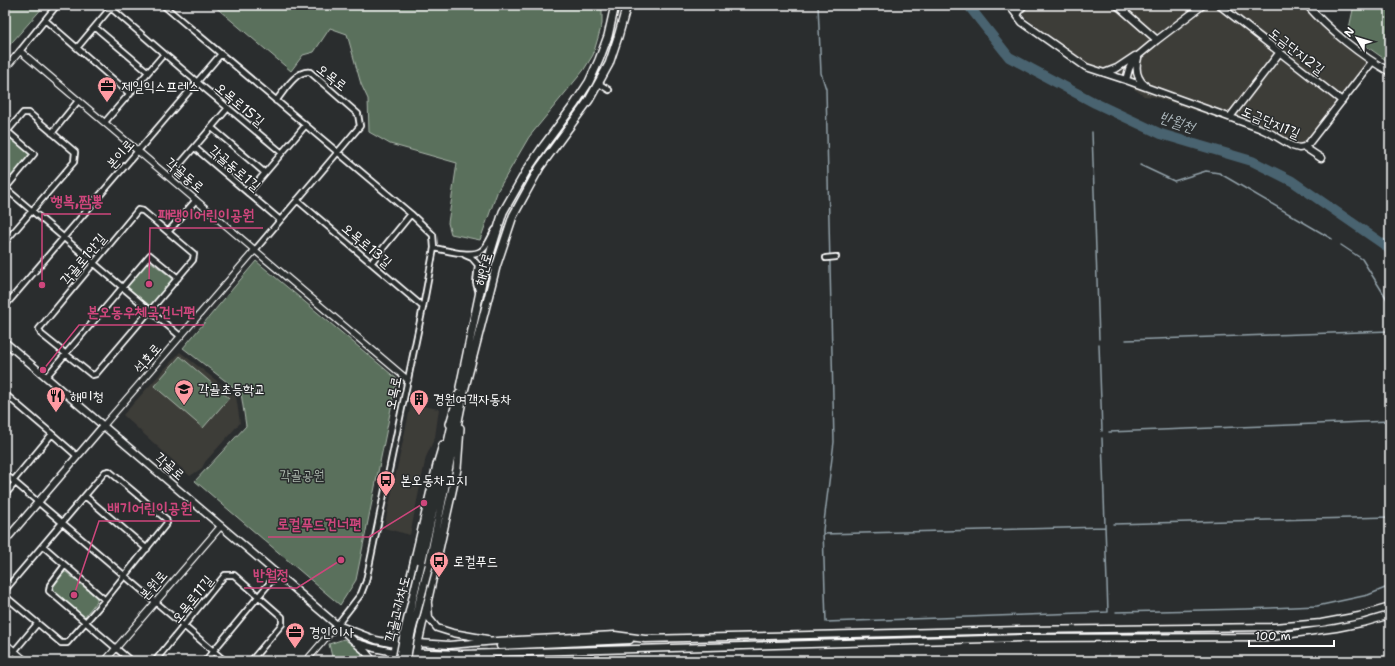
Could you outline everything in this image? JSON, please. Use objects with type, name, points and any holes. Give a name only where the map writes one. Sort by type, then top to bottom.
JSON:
[{"type":"main road","name":"해안로","points":[[425,565],[461,392],[479,294],[503,212],[527,170],[589,82],[608,36],[615,5]]},
{"type":"main road","name":"해안로","points":[[461,392],[496,267],[514,216],[540,167],[589,100],[609,64],[627,5]]},
{"type":"main road","name":"도금단지1길","points":[[1009,5],[1022,22],[1086,67],[1259,128],[1292,146],[1299,148],[1309,144],[1372,62]]},
{"type":"main road","points":[[1016,14],[1024,5]]},
{"type":"main road","points":[[1117,5],[1157,40]]},
{"type":"main road","points":[[1126,80],[1134,59],[1203,5]]},
{"type":"main road","name":"도금단지2길","points":[[1219,5],[1342,101]]},
{"type":"main road","points":[[1307,5],[1321,20],[1372,62],[1390,72]]},
{"type":"main road","points":[[1104,73],[1117,68],[1144,51]]},
{"type":"main road","points":[[1230,117],[1280,52]]},
{"type":"main road","points":[[1138,56],[1136,64],[1137,76],[1148,88]]},
{"type":"main road","points":[[1304,147],[1321,158]]},
{"type":"main road","name":"각골로","points":[[5,342],[104,425],[355,642],[394,652],[463,654]]},
{"type":"main road","points":[[414,661],[457,469],[461,392]]},
{"type":"main road","points":[[394,661],[395,644],[437,465],[461,392]]},
{"type":"main road","name":"석호로","points":[[5,541],[104,425]]},
{"type":"main road","name":"각골고가차도","points":[[399,661],[405,630],[425,565]]},
{"type":"main road","name":"각골고가차도","points":[[406,661],[425,565]]},
{"type":"main road","points":[[428,601],[429,618],[437,628],[498,643],[615,635],[645,639],[1021,630],[1274,627],[1322,623],[1359,616],[1390,607]]},
{"type":"main road","points":[[439,661],[448,657],[463,654],[1024,638],[1270,637],[1336,628],[1390,615]]},
{"type":"main road","points":[[400,624],[401,634],[406,639],[412,639],[415,637],[421,628]]},
{"type":"main road","name":"각골로","points":[[337,625],[376,640],[395,644],[449,645],[498,643]]},
{"type":"main road","points":[[355,642],[373,661]]},
{"type":"street","points":[[5,69],[58,5]]},
{"type":"street","name":"오목로","points":[[163,5],[411,214],[433,235],[434,248],[423,306],[366,581],[361,594],[306,661]]},
{"type":"street","name":"오목로15길","points":[[77,48],[112,6],[164,54],[282,153]]},
{"type":"street","points":[[45,20],[130,94]]},
{"type":"street","points":[[95,27],[148,72]]},
{"type":"street","name":"각골동로","points":[[20,51],[408,380]]},
{"type":"street","points":[[105,122],[164,54]]},
{"type":"street","name":"본이로","points":[[5,306],[221,54]]},
{"type":"street","name":"오목로","points":[[276,101],[298,74],[304,71],[310,72],[358,114],[360,126],[337,152]]},
{"type":"street","points":[[598,83],[609,90]]},
{"type":"street","points":[[52,133],[78,101]]},
{"type":"street","name":"각골동로1길","points":[[169,177],[228,108]]},
{"type":"street","points":[[5,242],[32,211],[74,162],[75,152],[29,113],[23,113],[6,132],[34,154],[5,189],[32,211],[63,237],[180,336]]},
{"type":"street","points":[[248,193],[305,126]]},
{"type":"street","points":[[212,128],[265,173]]},
{"type":"street","name":"각골동로1길","points":[[195,148],[280,220]]},
{"type":"street","name":"석호로","points":[[104,425],[255,250],[337,152]]},
{"type":"street","points":[[168,232],[196,200]]},
{"type":"street","name":"오목로13길","points":[[297,200],[423,306]]},
{"type":"street","name":"각골로1안길","points":[[138,210],[143,211],[168,232],[194,254],[193,260],[96,374],[92,375],[41,334],[39,328],[138,210]]},
{"type":"street","points":[[371,263],[411,214]]},
{"type":"street","points":[[464,254],[482,251],[501,218]]},
{"type":"street","points":[[434,248],[464,254],[472,258],[478,266],[476,283],[479,294]]},
{"type":"street","points":[[46,377],[150,255],[178,278]]},
{"type":"street","points":[[826,258],[836,257]]},
{"type":"street","points":[[5,394],[77,456]]},
{"type":"street","points":[[5,495],[52,434]]},
{"type":"street","points":[[5,590],[105,472],[109,471],[166,519],[168,523],[105,600],[67,643],[61,643],[5,596]]},
{"type":"street","points":[[5,474],[225,661]]},
{"type":"street","points":[[85,496],[147,549]]},
{"type":"street","name":"본원로","points":[[105,661],[221,526]]},
{"type":"street","points":[[43,546],[105,600]]},
{"type":"street","points":[[65,566],[50,585],[49,591],[131,661]]},
{"type":"street","points":[[205,661],[277,574]]},
{"type":"street","name":"오목로11길","points":[[156,661],[226,575],[234,575],[282,617],[282,624],[251,661]]},
{"type":"street","points":[[6,661],[37,624]]},
{"type":"street","points":[[5,643],[26,661]]},
{"type":"shaded area","points":[[1015,5],[1310,5],[1321,20],[1372,62],[1304,147],[1154,97],[1144,96],[1115,76],[1078,61],[1025,17]]},
{"type":"shaded area","name":"각골초등학교","points":[[180,352],[236,396],[240,423],[205,462],[202,468],[190,476],[123,415]]},
{"type":"shaded area","points":[[411,404],[439,409],[435,437],[426,457],[410,535],[384,528]]},
{"type":"green space","points":[[5,5],[45,5],[5,50]]},
{"type":"green space","points":[[213,5],[602,5],[602,24],[593,55],[583,71],[529,137],[498,190],[480,240],[451,234],[448,223],[457,163],[390,144],[369,132],[368,99],[361,84],[347,34],[330,28],[314,52],[303,55],[291,71]]},
{"type":"green space","points":[[1354,5],[1390,5],[1390,63],[1348,33]]},
{"type":"green space","points":[[6,135],[29,152],[29,155],[8,182],[5,182]]},
{"type":"green space","points":[[147,261],[150,261],[172,278],[172,281],[152,306],[149,306],[127,289],[127,286]]},
{"type":"green space","name":"각골공원","points":[[256,261],[397,379],[356,580],[340,605],[195,481],[246,426],[241,393],[183,348]]},
{"type":"green space","points":[[180,356],[229,398],[203,428],[154,386]]},
{"type":"green space","points":[[66,572],[97,598],[97,601],[84,617],[82,617],[50,591],[50,588],[63,573]]},
{"type":"green space","points":[[344,639],[361,651],[367,661],[333,661],[329,644]]},
{"type":"waterway","points":[[818,5],[821,73],[826,89],[834,442],[823,530],[826,622],[1108,612],[1102,438]]},
{"type":"waterway","name":"반월천","points":[[968,5],[1009,57],[1095,103],[1161,134],[1252,161],[1292,181],[1386,246],[1390,251]]},
{"type":"waterway","points":[[1092,132],[1099,339]]},
{"type":"waterway","points":[[1140,165],[1174,181],[1206,171],[1219,173],[1332,239]]},
{"type":"waterway","points":[[1341,245],[1362,259],[1390,304]]},
{"type":"waterway","points":[[1126,340],[1390,331]]},
{"type":"waterway","points":[[1099,344],[1102,431]]},
{"type":"waterway","points":[[1109,432],[1390,421]]},
{"type":"waterway","points":[[1113,524],[1390,517]]},
{"type":"waterway","points":[[823,534],[1105,527]]},
{"type":"waterway","points":[[1116,612],[1317,606],[1368,595],[1390,586]]},
{"type":"waterway","points":[[1108,655],[1108,661]]},
{"type":"tunnel","points":[[425,661],[435,653],[454,649],[500,646]]},
{"type":"place","name":"제일익스프레스","points":[[107,103]]},
{"type":"place","name":"패랭이어린이공원","points":[[149,284]]},
{"type":"place","name":"행복,짬뽕","points":[[42,285]]},
{"type":"place","name":"본오동우체국건너편","points":[[43,370]]},
{"type":"place","name":"각골초등학교","points":[[184,406]]},
{"type":"place","name":"해미청","points":[[56,413]]},
{"type":"place","name":"경원여객자동차","points":[[419,416]]},
{"type":"place","name":"본오동차고지","points":[[386,497]]},
{"type":"place","name":"로컬푸드건너편","points":[[424,503]]},
{"type":"place","name":"반월정","points":[[341,560]]},
{"type":"place","name":"로컬푸드","points":[[439,578]]},
{"type":"place","name":"배기어린이공원","points":[[74,595]]},
{"type":"place","name":"경인이사","points":[[295,649]]}]
